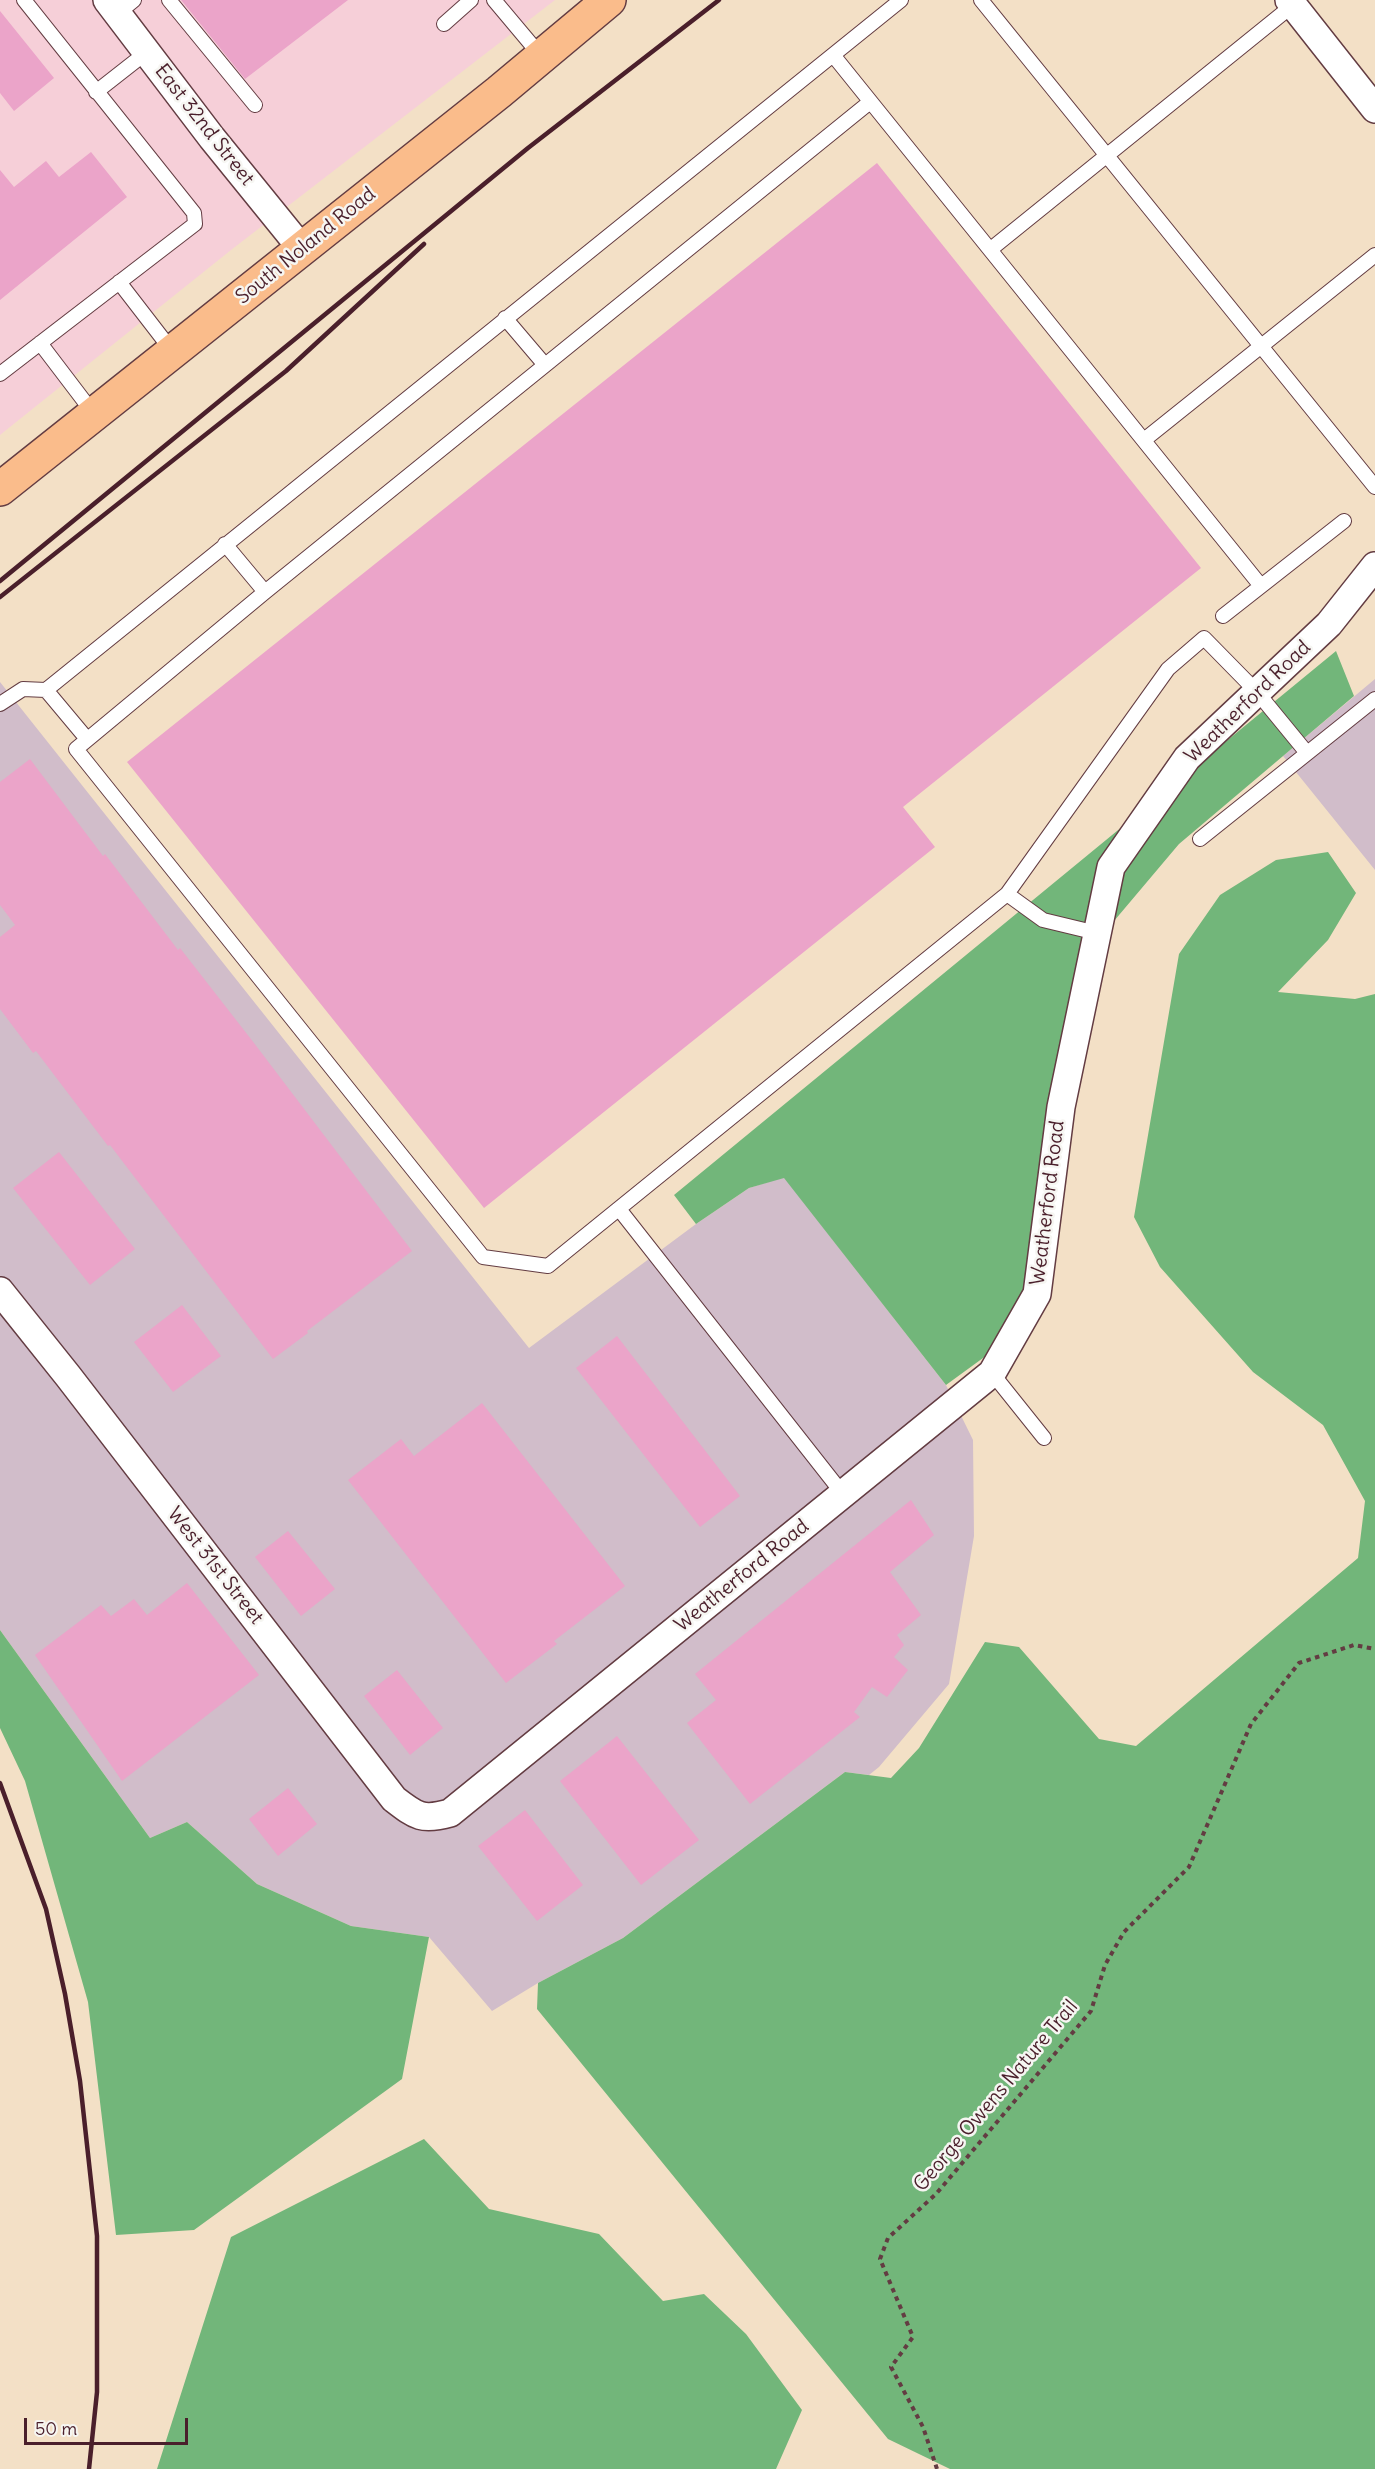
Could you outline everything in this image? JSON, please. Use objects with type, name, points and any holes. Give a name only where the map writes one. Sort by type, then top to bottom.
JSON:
[{"type":"main road","name":"South Noland Road","points":[[2,483],[173,352],[542,57],[609,0]]},
{"type":"street","points":[[1291,2],[1375,110]]},
{"type":"street","name":"East 32nd Street","points":[[119,5],[147,52],[212,138],[302,249]]},
{"type":"street","name":"Weatherford Road","points":[[442,1815],[450,1813],[992,1373],[1037,1294],[1061,1107],[1111,867],[1187,758],[1329,624],[1375,566]]},
{"type":"street","name":"West 31st Street","points":[[0,1291],[394,1799],[415,1816],[433,1818],[442,1815]]},
{"type":"lane","points":[[0,374],[195,224],[194,213],[24,0]]},
{"type":"lane","points":[[169,0],[255,105]]},
{"type":"lane","points":[[444,24],[471,0]]},
{"type":"lane","points":[[494,0],[542,57]]},
{"type":"lane","points":[[0,704],[23,689],[46,690],[901,0]]},
{"type":"lane","points":[[981,0],[1375,487]]},
{"type":"lane","points":[[991,249],[1291,2]]},
{"type":"lane","points":[[96,92],[147,52]]},
{"type":"lane","points":[[832,55],[1261,586]]},
{"type":"lane","points":[[870,102],[265,592],[75,749],[483,1257],[548,1266],[1007,894],[1168,669],[1204,638],[1257,692],[1307,753]]},
{"type":"lane","points":[[1144,440],[1375,255]]},
{"type":"lane","points":[[119,282],[173,352]]},
{"type":"lane","points":[[506,318],[545,365]]},
{"type":"lane","points":[[40,343],[94,414]]},
{"type":"lane","points":[[1222,616],[1344,521]]},
{"type":"lane","points":[[225,544],[265,592]]},
{"type":"lane","points":[[46,690],[87,739]]},
{"type":"lane","points":[[1200,839],[1375,699]]},
{"type":"lane","points":[[1007,894],[1043,920],[1097,933]]},
{"type":"lane","points":[[619,1209],[843,1494]]},
{"type":"lane","points":[[992,1373],[1044,1438]]},
{"type":"path","name":"George Owens Nature Trail","points":[[937,2469],[924,2427],[891,2367],[913,2337],[880,2259],[888,2238],[936,2194],[1091,2011],[1105,1965],[1119,1940],[1124,1932],[1189,1868],[1251,1724],[1299,1663],[1354,1645],[1375,1649]]},
{"type":"shaded area","points":[[0,0],[555,0],[231,250],[0,435]]},
{"type":"shaded area","points":[[1375,679],[1375,870],[1283,756]]},
{"type":"shaded area","points":[[0,682],[529,1348],[696,1224],[749,1188],[784,1177],[946,1385],[973,1440],[974,1536],[949,1684],[879,1767],[869,1775],[845,1772],[623,1938],[538,1983],[492,2011],[429,1937],[351,1926],[257,1884],[187,1822],[150,1838],[0,1630]]},
{"type":"green space","points":[[1336,651],[1354,696],[1179,844],[1114,921],[1089,989],[1030,1306],[994,1350],[946,1385],[784,1178],[749,1188],[696,1224],[674,1195]]},
{"type":"green space","points":[[1328,852],[1356,893],[1328,940],[1278,992],[1355,999],[1375,994],[1375,2469],[950,2469],[888,2439],[537,2009],[538,1983],[623,1938],[845,1772],[891,1778],[919,1748],[985,1642],[1019,1647],[1099,1739],[1136,1746],[1358,1558],[1365,1501],[1323,1425],[1253,1372],[1160,1267],[1134,1217],[1179,954],[1220,895],[1276,860]]},
{"type":"green space","points":[[0,1630],[150,1838],[187,1822],[257,1884],[351,1926],[429,1937],[402,2079],[194,2230],[116,2235],[88,2002],[25,1781],[0,1728]]},
{"type":"green space","points":[[424,2139],[489,2209],[599,2234],[663,2301],[704,2294],[746,2334],[802,2410],[776,2469],[157,2469],[231,2237]]},
{"type":"building","points":[[181,0],[348,0],[245,79]]},
{"type":"building","points":[[0,11],[54,78],[14,111],[0,93]]},
{"type":"building","points":[[91,152],[127,197],[0,300],[0,170],[14,187],[46,161],[59,177]]},
{"type":"building","points":[[877,163],[1201,568],[903,807],[935,847],[484,1208],[127,762]]},
{"type":"building","points":[[30,759],[103,856],[105,854],[178,950],[180,948],[254,1043],[412,1251],[273,1359],[110,1145],[108,1146],[36,1051],[33,1053],[0,1009],[0,937],[15,925],[0,905],[0,782]]},
{"type":"building","points":[[59,1152],[135,1249],[90,1285],[13,1188]]},
{"type":"building","points":[[182,1305],[221,1356],[173,1392],[134,1342]]},
{"type":"building","points":[[617,1336],[740,1496],[700,1527],[576,1368]]},
{"type":"building","points":[[482,1403],[625,1586],[554,1641],[557,1644],[506,1683],[348,1480],[401,1439],[414,1456]]},
{"type":"building","points":[[911,1500],[934,1535],[890,1572],[921,1615],[897,1635],[904,1645],[894,1657],[908,1670],[887,1697],[872,1687],[854,1712],[860,1717],[750,1804],[687,1723],[716,1700],[695,1674]]},
{"type":"building","points":[[288,1531],[335,1589],[301,1616],[255,1557]]},
{"type":"building","points":[[187,1583],[259,1675],[122,1781],[35,1655],[101,1605],[111,1616],[134,1599],[147,1615]]},
{"type":"building","points":[[397,1670],[443,1728],[410,1755],[364,1696]]},
{"type":"building","points":[[617,1736],[699,1840],[641,1885],[560,1781]]},
{"type":"building","points":[[288,1788],[317,1824],[278,1856],[249,1819]]},
{"type":"building","points":[[525,1810],[583,1885],[537,1921],[478,1846]]},
{"type":"railway","points":[[0,581],[528,148],[719,0]]},
{"type":"railway","points":[[0,597],[286,371],[424,244]]},
{"type":"railway","points":[[0,1783],[46,1909],[65,1994],[80,2081],[97,2236],[97,2392],[89,2469]]}]
